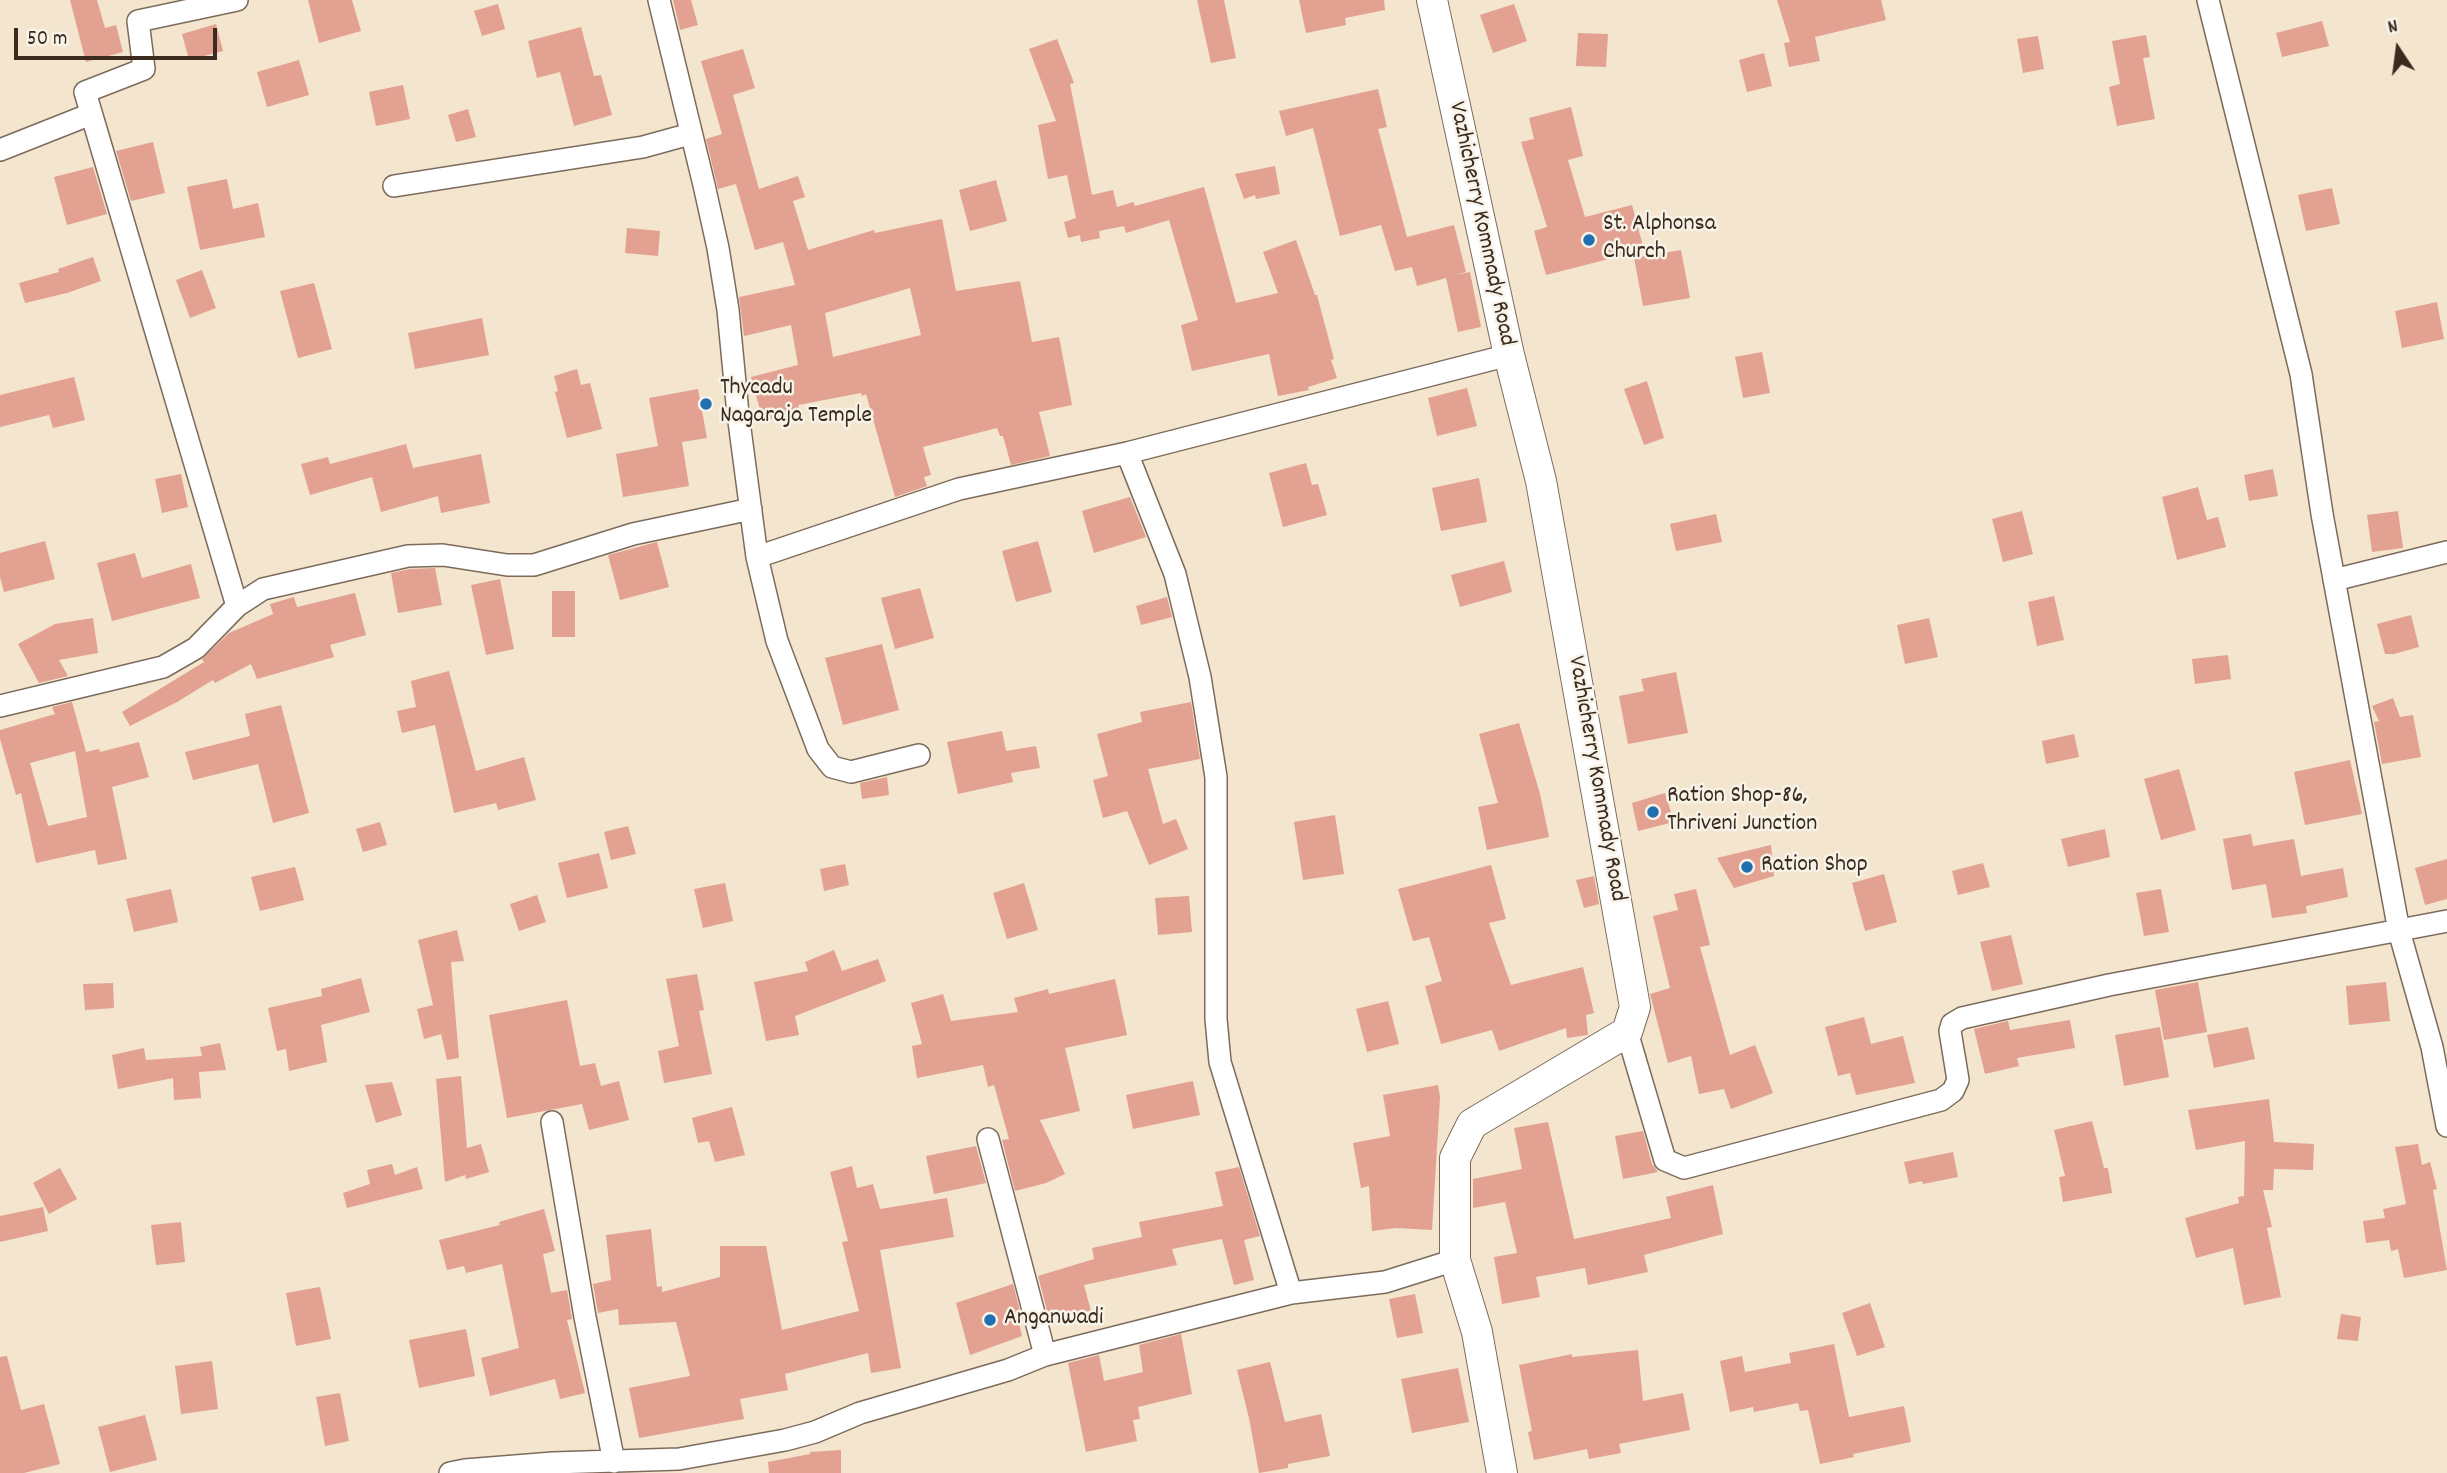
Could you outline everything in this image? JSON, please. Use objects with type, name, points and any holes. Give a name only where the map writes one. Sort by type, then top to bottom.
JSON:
[{"type":"main road","name":"Vazhicherry Kommady Road","points":[[1432,0],[1509,355],[1541,481],[1636,1007],[1627,1032]]},
{"type":"main road","points":[[1502,1473],[1477,1332],[1455,1261],[1455,1158],[1472,1124],[1627,1032]]},
{"type":"street","points":[[237,0],[138,21],[144,69],[85,92],[237,606]]},
{"type":"street","points":[[659,0],[705,185],[728,310],[738,414],[757,557],[777,641],[818,749],[832,767],[851,772],[919,755]]},
{"type":"street","points":[[2208,0],[2301,374],[2334,580],[2399,931],[2432,1047],[2447,1126]]},
{"type":"street","points":[[0,150],[91,114]]},
{"type":"street","points":[[394,186],[643,147],[691,134]]},
{"type":"street","points":[[757,557],[959,489],[1127,453],[1509,355]]},
{"type":"street","points":[[1127,453],[1175,574],[1200,677],[1216,777],[1216,1019],[1220,1062],[1292,1293]]},
{"type":"street","points":[[0,706],[163,667],[196,648],[237,606],[263,589],[408,556],[443,555],[507,565],[534,565],[633,534],[751,509]]},
{"type":"street","points":[[2334,580],[2447,552]]},
{"type":"street","points":[[1627,1032],[1665,1160],[1684,1168],[1941,1100],[1953,1091],[1958,1080],[1950,1031],[1952,1024],[1962,1018],[2109,985],[2447,921]]},
{"type":"street","points":[[552,1122],[585,1317],[614,1462]]},
{"type":"street","points":[[988,1139],[1045,1355]]},
{"type":"street","points":[[460,1472],[552,1463],[679,1459],[785,1440],[814,1432],[860,1413],[1008,1370],[1045,1355],[1292,1293],[1385,1282],[1455,1261]]},
{"type":"building","points":[[70,0],[97,0],[105,28],[116,25],[123,52],[86,62]]},
{"type":"building","points":[[308,0],[352,0],[361,31],[319,43]]},
{"type":"building","points":[[673,0],[691,0],[698,25],[680,30]]},
{"type":"building","points":[[1197,0],[1224,0],[1236,58],[1211,63]]},
{"type":"building","points":[[1299,0],[1384,0],[1385,10],[1345,18],[1346,25],[1306,33]]},
{"type":"building","points":[[1777,0],[1881,0],[1886,20],[1815,37],[1820,61],[1789,67],[1784,43],[1790,42]]},
{"type":"building","points":[[498,4],[505,29],[482,36],[474,11]]},
{"type":"building","points":[[1514,4],[1527,41],[1493,53],[1480,15]]},
{"type":"building","points":[[2322,21],[2329,46],[2282,57],[2276,33]]},
{"type":"building","points":[[216,24],[223,51],[189,60],[182,34]]},
{"type":"building","points":[[581,27],[594,76],[601,75],[612,115],[574,126],[560,72],[537,78],[528,41]]},
{"type":"building","points":[[1578,33],[1608,34],[1606,67],[1576,66]]},
{"type":"building","points":[[2146,35],[2150,57],[2143,58],[2155,119],[2117,126],[2109,87],[2120,84],[2112,41]]},
{"type":"building","points":[[2038,36],[2044,69],[2023,73],[2017,39]]},
{"type":"building","points":[[1057,39],[1074,83],[1070,84],[1092,195],[1113,190],[1117,207],[1133,202],[1135,206],[1204,187],[1236,303],[1278,293],[1263,252],[1296,240],[1317,295],[1337,378],[1308,387],[1309,390],[1278,396],[1269,354],[1192,371],[1181,325],[1198,320],[1169,220],[1126,233],[1124,226],[1099,231],[1100,238],[1081,242],[1080,235],[1068,238],[1064,222],[1076,218],[1067,175],[1048,179],[1038,125],[1056,121],[1029,49]]},
{"type":"building","points":[[743,49],[755,88],[733,95],[759,189],[798,176],[805,197],[793,201],[808,250],[874,230],[875,233],[942,219],[956,291],[1020,281],[1032,342],[1059,337],[1072,405],[1039,412],[1050,456],[1011,465],[1003,436],[1000,436],[997,428],[923,447],[931,475],[924,477],[927,486],[895,497],[866,394],[798,405],[800,411],[763,421],[751,377],[798,365],[791,325],[744,336],[739,297],[795,285],[783,242],[755,250],[736,184],[718,189],[706,139],[722,134],[701,61]],"holes":[[[910,288],[921,335],[833,357],[825,313]]]},
{"type":"building","points":[[1764,53],[1772,86],[1747,92],[1739,60]]},
{"type":"building","points":[[299,60],[309,95],[267,107],[257,72]]},
{"type":"building","points":[[403,85],[410,119],[376,126],[369,92]]},
{"type":"building","points":[[1378,89],[1387,127],[1378,129],[1407,237],[1454,225],[1466,272],[1456,275],[1470,272],[1481,327],[1458,332],[1446,278],[1417,286],[1412,267],[1395,271],[1381,225],[1340,236],[1313,128],[1286,136],[1279,111]]},
{"type":"building","points":[[1571,107],[1583,156],[1568,160],[1585,217],[1632,205],[1644,250],[1546,275],[1534,231],[1547,227],[1521,142],[1534,139],[1529,118]]},
{"type":"building","points":[[468,109],[476,137],[456,142],[448,115]]},
{"type":"building","points":[[153,142],[165,193],[131,201],[116,151]]},
{"type":"building","points":[[1275,166],[1280,194],[1256,199],[1255,195],[1244,199],[1235,174]]},
{"type":"building","points":[[93,167],[107,214],[67,225],[54,177]]},
{"type":"building","points":[[227,179],[233,209],[258,203],[265,237],[200,250],[187,187]]},
{"type":"building","points":[[996,180],[1007,221],[970,231],[959,190]]},
{"type":"building","points":[[2332,188],[2340,224],[2306,231],[2298,195]]},
{"type":"building","points":[[627,228],[660,231],[658,256],[625,253]]},
{"type":"building","points":[[1681,250],[1690,298],[1643,306],[1634,258]]},
{"type":"building","points":[[93,257],[101,281],[25,303],[19,283],[59,272],[58,269]]},
{"type":"building","points":[[202,270],[216,308],[190,318],[176,280]]},
{"type":"building","points":[[314,283],[332,349],[298,358],[280,291]]},
{"type":"building","points":[[2437,302],[2444,339],[2402,348],[2395,311]]},
{"type":"building","points":[[482,318],[489,355],[415,369],[408,333]]},
{"type":"building","points":[[1762,352],[1770,393],[1743,398],[1735,357]]},
{"type":"building","points":[[577,369],[581,385],[590,383],[602,429],[567,438],[555,392],[558,391],[554,376]]},
{"type":"building","points":[[74,377],[85,420],[53,428],[49,415],[0,427],[0,395]]},
{"type":"building","points":[[1647,381],[1664,438],[1644,445],[1624,389]]},
{"type":"building","points":[[1467,388],[1477,426],[1437,436],[1428,398]]},
{"type":"building","points":[[698,389],[707,438],[682,442],[689,486],[623,497],[616,454],[658,446],[649,398]]},
{"type":"building","points":[[406,444],[413,468],[481,454],[490,503],[441,513],[438,496],[381,512],[372,477],[310,495],[301,464],[328,457],[330,464]]},
{"type":"building","points":[[1306,463],[1312,485],[1318,484],[1327,515],[1283,527],[1269,473]]},
{"type":"building","points":[[2273,469],[2278,496],[2249,501],[2244,475]]},
{"type":"building","points":[[181,474],[188,507],[162,513],[155,479]]},
{"type":"building","points":[[1479,478],[1487,522],[1441,531],[1432,488]]},
{"type":"building","points":[[2198,487],[2207,520],[2218,517],[2226,547],[2177,560],[2162,497]]},
{"type":"building","points":[[1130,497],[1146,537],[1094,553],[1082,511]]},
{"type":"building","points":[[2022,511],[2033,554],[2003,562],[1992,519]]},
{"type":"building","points":[[2398,511],[2403,548],[2372,552],[2367,515]]},
{"type":"building","points":[[1716,514],[1722,542],[1676,551],[1670,524]]},
{"type":"building","points":[[45,541],[55,579],[4,592],[0,577],[0,553]]},
{"type":"building","points":[[1038,541],[1052,592],[1016,602],[1002,551]]},
{"type":"building","points":[[657,542],[669,587],[620,600],[608,555]]},
{"type":"building","points":[[135,553],[142,578],[191,564],[200,598],[112,621],[97,563]]},
{"type":"building","points":[[1504,561],[1512,592],[1460,607],[1451,575]]},
{"type":"building","points":[[435,568],[442,605],[398,613],[391,573]]},
{"type":"building","points":[[500,579],[514,649],[486,655],[471,585]]},
{"type":"building","points":[[920,588],[934,638],[895,649],[881,598]]},
{"type":"building","points":[[552,591],[575,591],[575,637],[552,637]]},
{"type":"building","points":[[355,593],[366,635],[330,645],[334,657],[257,679],[251,664],[215,683],[213,680],[130,726],[122,712],[204,662],[202,659],[229,633],[273,614],[270,604],[294,597],[297,607]]},
{"type":"building","points":[[2054,596],[2064,640],[2037,646],[2028,602]]},
{"type":"building","points":[[1167,597],[1172,617],[1141,625],[1136,606]]},
{"type":"building","points":[[2411,615],[2419,647],[2385,654],[2377,624]]},
{"type":"building","points":[[93,618],[98,653],[59,660],[68,676],[39,683],[18,644],[55,624]]},
{"type":"building","points":[[1929,618],[1938,657],[1905,664],[1897,625]]},
{"type":"building","points":[[882,644],[899,710],[843,725],[825,658]]},
{"type":"building","points":[[2228,655],[2231,679],[2195,684],[2192,659]]},
{"type":"building","points":[[449,671],[476,771],[524,757],[536,800],[498,810],[496,803],[454,813],[435,725],[402,733],[397,711],[416,707],[411,681]]},
{"type":"building","points":[[1676,672],[1688,733],[1628,744],[1619,696],[1644,691],[1641,679]]},
{"type":"building","points":[[2393,698],[2400,717],[2413,715],[2421,757],[2382,764],[2374,722],[2379,721],[2372,706]]},
{"type":"building","points":[[72,702],[86,752],[99,749],[100,752],[139,742],[149,777],[112,787],[127,859],[98,865],[95,850],[36,863],[21,793],[16,795],[0,739],[0,730],[55,714],[52,707]],"holes":[[[75,751],[87,817],[48,826],[30,763]]]},
{"type":"building","points":[[1191,702],[1200,759],[1148,769],[1163,824],[1176,819],[1188,849],[1149,865],[1127,811],[1103,818],[1093,780],[1108,776],[1097,734],[1142,722],[1140,712]]},
{"type":"building","points":[[281,705],[309,813],[273,823],[258,764],[193,780],[185,752],[250,736],[245,714]]},
{"type":"building","points":[[1519,723],[1540,794],[1549,837],[1487,850],[1478,807],[1498,803],[1479,734]]},
{"type":"building","points":[[1002,731],[1006,751],[1036,746],[1040,768],[1011,773],[1013,782],[958,794],[947,742]]},
{"type":"building","points":[[2074,734],[2079,757],[2046,764],[2042,741]]},
{"type":"building","points":[[2350,760],[2362,814],[2305,825],[2294,772]]},
{"type":"building","points":[[2179,769],[2196,830],[2161,840],[2144,779]]},
{"type":"building","points":[[887,777],[889,795],[862,799],[860,783]]},
{"type":"building","name":"Ration Shop-86, Thriveni Junction","points":[[1665,793],[1674,822],[1638,831],[1632,803]]},
{"type":"building","points":[[1335,815],[1344,874],[1303,880],[1294,822]]},
{"type":"building","points":[[380,822],[387,845],[363,852],[356,829]]},
{"type":"building","points":[[628,826],[636,854],[611,860],[604,832]]},
{"type":"building","points":[[2105,829],[2110,857],[2068,867],[2061,839]]},
{"type":"building","points":[[2251,834],[2253,846],[2294,839],[2301,876],[2343,868],[2348,897],[2306,906],[2307,913],[2272,918],[2266,884],[2232,890],[2223,839]]},
{"type":"building","name":"Ration Shop","points":[[1771,845],[1774,876],[1734,888],[1717,858]]},
{"type":"building","points":[[599,853],[608,888],[567,898],[558,863]]},
{"type":"building","points":[[2447,859],[2447,899],[2425,905],[2415,868]]},
{"type":"building","points":[[1983,863],[1990,887],[1958,895],[1952,871]]},
{"type":"building","points":[[845,864],[849,885],[824,891],[820,869]]},
{"type":"building","points":[[1491,865],[1506,919],[1489,923],[1511,985],[1583,967],[1594,1013],[1586,1015],[1588,1035],[1567,1038],[1566,1028],[1499,1051],[1492,1030],[1441,1044],[1425,986],[1442,981],[1429,937],[1413,941],[1398,889]]},
{"type":"building","points":[[295,867],[304,900],[260,911],[251,877]]},
{"type":"building","points":[[1884,874],[1897,922],[1865,931],[1852,883]]},
{"type":"building","points":[[1594,876],[1599,904],[1584,908],[1576,880]]},
{"type":"building","points":[[725,883],[733,921],[703,928],[694,889]]},
{"type":"building","points":[[1024,883],[1038,930],[1007,939],[993,893]]},
{"type":"building","points":[[171,889],[178,922],[134,932],[126,899]]},
{"type":"building","points":[[1696,889],[1710,945],[1700,947],[1730,1055],[1755,1045],[1773,1093],[1731,1109],[1724,1089],[1699,1094],[1691,1056],[1668,1063],[1650,994],[1670,988],[1653,916],[1678,910],[1674,894]]},
{"type":"building","points":[[2161,889],[2169,932],[2144,936],[2136,893]]},
{"type":"building","points":[[537,895],[546,922],[519,931],[510,904]]},
{"type":"building","points":[[1189,896],[1192,932],[1158,935],[1155,898]]},
{"type":"building","points":[[457,930],[464,961],[451,962],[459,1058],[447,1060],[441,1034],[424,1039],[417,1009],[433,1005],[418,940]]},
{"type":"building","points":[[2011,935],[2023,984],[1992,991],[1980,942]]},
{"type":"building","points":[[834,950],[842,971],[878,959],[886,981],[795,1016],[799,1035],[766,1041],[754,982],[808,971],[805,962]]},
{"type":"building","points":[[697,974],[704,1010],[699,1011],[712,1074],[664,1083],[658,1051],[679,1046],[666,979]]},
{"type":"building","points":[[361,978],[370,1012],[321,1025],[327,1062],[289,1071],[286,1049],[277,1051],[268,1008],[322,996],[321,989]]},
{"type":"building","points":[[1115,979],[1127,1035],[1065,1048],[1080,1111],[1040,1120],[1065,1174],[1046,1183],[1015,1191],[1002,1140],[1009,1139],[994,1085],[988,1087],[983,1065],[917,1078],[912,1046],[922,1044],[911,1003],[943,994],[951,1021],[1018,1012],[1014,998],[1048,989],[1049,994]]},
{"type":"building","points":[[2198,982],[2207,1032],[2164,1040],[2155,990]]},
{"type":"building","points":[[2386,982],[2390,1021],[2349,1025],[2346,986]]},
{"type":"building","points":[[113,983],[114,1008],[85,1010],[83,984]]},
{"type":"building","points":[[567,1000],[580,1066],[595,1063],[601,1086],[619,1081],[629,1120],[589,1130],[582,1104],[507,1118],[489,1015]]},
{"type":"building","points":[[1388,1001],[1399,1044],[1367,1052],[1356,1009]]},
{"type":"building","points":[[1864,1017],[1871,1044],[1903,1036],[1915,1083],[1856,1095],[1850,1073],[1838,1076],[1825,1027]]},
{"type":"building","points":[[2070,1020],[2075,1048],[2017,1058],[2019,1066],[1985,1074],[1974,1029],[2008,1021],[2010,1030]]},
{"type":"building","points":[[2160,1027],[2169,1077],[2124,1086],[2115,1035]]},
{"type":"building","points":[[2248,1027],[2255,1059],[2214,1068],[2207,1035]]},
{"type":"building","points":[[220,1043],[226,1070],[199,1072],[201,1098],[174,1100],[173,1078],[118,1089],[112,1055],[144,1048],[146,1060],[202,1056],[200,1047]]},
{"type":"building","points":[[461,1076],[467,1148],[481,1144],[489,1172],[466,1179],[465,1175],[445,1182],[436,1079]]},
{"type":"building","points":[[1193,1081],[1200,1115],[1133,1129],[1126,1095]]},
{"type":"building","points":[[392,1082],[402,1115],[376,1123],[365,1085]]},
{"type":"building","points":[[1438,1085],[1440,1097],[1432,1230],[1396,1228],[1372,1231],[1369,1186],[1361,1188],[1353,1143],[1390,1136],[1383,1095]]},
{"type":"building","points":[[2269,1099],[2274,1142],[2314,1144],[2313,1170],[2274,1169],[2273,1190],[2263,1190],[2272,1227],[2267,1228],[2281,1297],[2244,1305],[2233,1248],[2196,1258],[2185,1218],[2239,1203],[2238,1197],[2244,1196],[2245,1141],[2196,1150],[2188,1110]]},
{"type":"building","points":[[732,1107],[745,1155],[715,1162],[709,1141],[698,1143],[692,1118]]},
{"type":"building","points":[[2092,1121],[2104,1168],[2108,1168],[2112,1193],[2063,1202],[2059,1177],[2065,1176],[2054,1130]]},
{"type":"building","points":[[1548,1122],[1574,1239],[1671,1218],[1666,1197],[1713,1185],[1723,1234],[1644,1255],[1648,1272],[1588,1285],[1585,1268],[1536,1277],[1540,1297],[1502,1304],[1494,1257],[1517,1253],[1505,1202],[1473,1208],[1473,1179],[1522,1169],[1514,1128]]},
{"type":"building","points":[[1643,1131],[1652,1164],[1658,1172],[1623,1179],[1615,1136]]},
{"type":"building","points":[[2418,1144],[2422,1165],[2430,1162],[2437,1189],[2433,1190],[2447,1270],[2404,1278],[2398,1249],[2391,1251],[2389,1240],[2366,1243],[2363,1221],[2385,1218],[2383,1209],[2406,1204],[2395,1147]]},
{"type":"building","points":[[976,1146],[986,1183],[934,1194],[926,1156]]},
{"type":"building","points":[[1953,1152],[1958,1177],[1909,1184],[1904,1162]]},
{"type":"building","points":[[392,1164],[395,1175],[417,1167],[423,1189],[347,1208],[343,1193],[370,1184],[367,1170]]},
{"type":"building","points":[[852,1166],[857,1188],[873,1184],[880,1209],[947,1198],[954,1237],[880,1250],[901,1368],[871,1373],[868,1353],[785,1374],[788,1390],[740,1399],[744,1419],[639,1438],[629,1388],[690,1376],[676,1322],[619,1325],[618,1309],[598,1313],[593,1284],[611,1280],[606,1235],[651,1229],[657,1287],[662,1286],[662,1292],[720,1277],[720,1246],[766,1246],[782,1330],[859,1311],[842,1242],[848,1241],[830,1172]]},
{"type":"building","points":[[1239,1167],[1260,1236],[1244,1240],[1254,1280],[1234,1285],[1222,1239],[1172,1249],[1177,1265],[1084,1285],[1091,1311],[1049,1318],[1038,1276],[1094,1259],[1092,1248],[1142,1237],[1139,1222],[1223,1206],[1215,1172]]},
{"type":"building","points":[[60,1168],[77,1199],[49,1214],[33,1183]]},
{"type":"building","points":[[43,1207],[48,1231],[0,1242],[0,1216]]},
{"type":"building","points":[[544,1209],[555,1251],[543,1254],[551,1293],[567,1290],[572,1319],[567,1320],[585,1393],[560,1399],[555,1379],[490,1396],[481,1358],[519,1348],[502,1264],[466,1273],[464,1266],[447,1270],[439,1240],[500,1225],[499,1222]]},
{"type":"building","points":[[181,1222],[185,1262],[156,1265],[151,1225]]},
{"type":"building","name":"Anganwadi","points":[[1013,1284],[1023,1322],[1019,1323],[1022,1336],[970,1355],[956,1303]]},
{"type":"building","points":[[320,1287],[331,1339],[296,1346],[286,1293]]},
{"type":"building","points":[[1415,1294],[1423,1333],[1397,1338],[1389,1299]]},
{"type":"building","points":[[1870,1303],[1885,1347],[1857,1356],[1842,1313]]},
{"type":"building","points":[[2341,1314],[2361,1317],[2358,1341],[2337,1339]]},
{"type":"building","points":[[466,1329],[475,1376],[419,1388],[409,1340]]},
{"type":"building","points":[[1181,1334],[1192,1394],[1138,1407],[1140,1419],[1133,1420],[1137,1441],[1086,1452],[1068,1363],[1099,1355],[1104,1381],[1143,1372],[1139,1345]]},
{"type":"building","points":[[1834,1344],[1849,1417],[1904,1406],[1911,1442],[1820,1464],[1808,1410],[1800,1411],[1798,1403],[1754,1412],[1753,1407],[1730,1412],[1720,1361],[1742,1356],[1745,1372],[1791,1363],[1789,1353]]},
{"type":"building","points":[[1638,1350],[1643,1401],[1683,1393],[1690,1430],[1619,1444],[1621,1453],[1589,1459],[1587,1449],[1534,1460],[1528,1432],[1532,1431],[1519,1365],[1572,1354],[1572,1357]]},
{"type":"building","points":[[7,1356],[21,1410],[44,1404],[60,1464],[24,1473],[0,1473],[0,1357]]},
{"type":"building","points":[[212,1361],[218,1409],[181,1414],[175,1366]]},
{"type":"building","points":[[1270,1362],[1285,1422],[1321,1414],[1330,1456],[1259,1473],[1237,1370]]},
{"type":"building","points":[[1458,1368],[1469,1422],[1412,1433],[1401,1379]]},
{"type":"building","points":[[340,1393],[349,1441],[325,1446],[316,1397]]},
{"type":"building","points":[[145,1415],[157,1460],[110,1472],[98,1427]]},
{"type":"building","points":[[841,1450],[841,1473],[769,1473],[768,1462],[810,1452]]},
{"type":"place","name":"St. Alphonsa Church","points":[[1589,240]]},
{"type":"place","name":"Thycadu Nagaraja Temple","points":[[706,404]]},
{"type":"place","name":"Ration Shop-86, Thriveni Junction","points":[[1653,812]]},
{"type":"place","name":"Ration Shop","points":[[1747,867]]},
{"type":"place","name":"Anganwadi","points":[[990,1320]]}]
